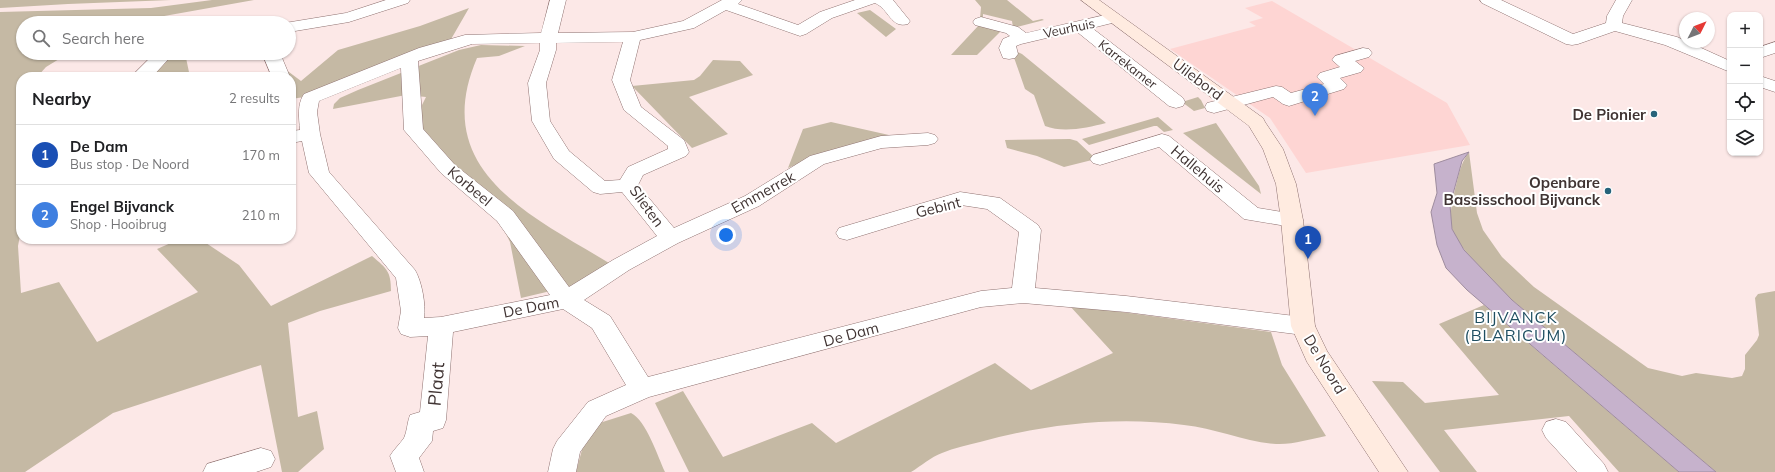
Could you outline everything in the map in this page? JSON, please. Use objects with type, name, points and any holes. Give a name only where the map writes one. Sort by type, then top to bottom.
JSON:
[{"type":"street","points":[[296,26],[349,17],[402,0]]},
{"type":"street","points":[[558,0],[548,39],[548,50],[537,83],[541,120],[561,155],[600,188],[627,184]]},
{"type":"street","points":[[730,2],[800,31],[826,15],[870,0]]},
{"type":"street","points":[[881,0],[886,2],[902,20]]},
{"type":"street","name":"Uilebord","points":[[1088,0],[1114,18],[1222,105],[1256,122],[1273,149]]},
{"type":"street","points":[[1488,0],[1572,40],[1614,26],[1671,41],[1727,65]]},
{"type":"street","points":[[1614,26],[1615,16],[1624,0]]},
{"type":"street","name":"De Dam","points":[[730,2],[688,25],[633,37],[471,39],[409,59],[310,98],[308,112],[301,136],[319,173],[408,276],[414,311],[410,328],[441,326],[566,300],[601,322],[642,389],[981,298],[1023,295],[1126,304],[1303,326]]},
{"type":"street","name":"Veurhuis","points":[[1009,54],[1007,48],[1009,43],[1023,38],[1114,18]]},
{"type":"street","name":"Veurhuis","points":[[981,22],[1012,30],[1023,38]]},
{"type":"street","name":"Karrekamer","points":[[1079,26],[1176,102]]},
{"type":"street","name":"Slieten","points":[[633,37],[621,80],[633,110],[676,144],[679,152],[635,171],[627,184],[670,238]]},
{"type":"street","points":[[1763,52],[1775,48]]},
{"type":"street","points":[[1222,105],[1276,91],[1289,100],[1338,85],[1326,77],[1354,68],[1341,60],[1363,53]]},
{"type":"street","name":"Korbeel","points":[[409,59],[414,130],[448,169],[505,216],[566,300]]},
{"type":"street","points":[[145,72],[158,60]]},
{"type":"street","points":[[274,60],[279,72]]},
{"type":"street","points":[[1763,82],[1775,87]]},
{"type":"street","name":"Emmerrek","points":[[566,300],[621,265],[670,238],[752,201],[817,160],[881,142],[928,138]]},
{"type":"street","name":"Hallehuis","points":[[1100,159],[1162,140],[1252,214],[1292,220]]},
{"type":"street","name":"De Noord","points":[[1273,149],[1286,184],[1292,220],[1303,326],[1316,355],[1394,472]]},
{"type":"street","name":"Gebint","points":[[847,233],[960,198],[993,203],[1030,230],[1023,295]]},
{"type":"street","name":"Plaat","points":[[410,472],[404,456],[418,441],[420,423],[433,420],[441,326]]},
{"type":"street","points":[[562,472],[567,449],[596,409],[642,389]]},
{"type":"street","points":[[1556,430],[1594,472]]},
{"type":"street","points":[[217,472],[262,459]]},
{"type":"shaded area","points":[[0,0],[171,0],[0,8]]},
{"type":"shaded area","points":[[212,0],[254,0],[164,16],[16,16],[16,60],[58,60],[46,67],[42,72],[16,72],[16,244],[18,244],[21,293],[59,282],[97,342],[198,292],[157,249],[168,244],[208,244],[239,265],[271,306],[372,256],[387,271],[390,279],[391,291],[320,311],[288,323],[298,417],[317,411],[324,449],[298,472],[282,472],[261,365],[113,413],[25,472],[0,472],[0,12],[151,8]]},
{"type":"shaded area","points":[[975,0],[1007,0],[1033,21],[1044,20],[1013,28],[1012,21],[983,14],[983,20],[980,19],[981,7]]},
{"type":"shaded area","points":[[1272,1],[1447,103],[1470,145],[1306,173],[1270,118],[1170,49],[1256,26],[1249,22],[1263,18],[1245,8]]},
{"type":"shaded area","points":[[469,8],[450,41],[318,95],[296,98],[296,77],[301,81],[338,50],[420,26]]},
{"type":"shaded area","points":[[870,10],[896,29],[886,37],[857,13]]},
{"type":"shaded area","points":[[979,25],[1001,31],[977,55],[951,55]]},
{"type":"shaded area","points":[[481,45],[525,46],[499,56],[477,58],[466,97],[466,131],[477,159],[495,184],[520,207],[609,263],[576,285],[521,298],[510,242],[502,226],[419,136],[418,113],[426,97],[406,95],[333,109],[334,104],[340,98],[358,90],[459,50]]},
{"type":"shaded area","points":[[1011,49],[1022,54],[1106,123],[1083,128],[1067,129],[1045,126],[1034,95],[1025,89]]},
{"type":"shaded area","points":[[163,60],[186,60],[189,72],[153,72],[152,65]]},
{"type":"shaded area","points":[[713,60],[740,61],[753,75],[689,97],[728,134],[692,148],[632,86],[694,80],[700,76]]},
{"type":"shaded area","points":[[285,69],[289,72],[274,72]]},
{"type":"shaded area","points":[[1198,97],[1205,108],[1194,111],[1182,102]]},
{"type":"shaded area","points":[[1158,117],[1173,130],[1164,132],[1157,126],[1154,126],[1089,145],[1082,139]]},
{"type":"shaded area","points":[[831,122],[889,135],[890,138],[825,153],[788,168],[803,129]]},
{"type":"shaded area","points":[[1216,123],[1259,186],[1261,194],[1183,133]]},
{"type":"shaded area","points":[[1070,139],[1077,141],[1096,159],[1064,167],[1037,156],[1007,148],[1005,140]]},
{"type":"shaded area","points":[[1469,152],[1477,213],[1483,230],[1502,257],[1534,287],[1648,368],[1682,376],[1696,373],[1732,378],[1742,376],[1745,369],[1745,355],[1757,340],[1759,335],[1755,298],[1758,294],[1775,291],[1775,472],[1716,472],[1512,300],[1488,276],[1461,245],[1455,236],[1451,223],[1451,208],[1455,189],[1462,165]]},
{"type":"shaded area","points":[[1469,152],[1462,161],[1450,205],[1452,229],[1464,250],[1512,300],[1716,472],[1679,472],[1467,290],[1446,268],[1437,245],[1431,212],[1437,193],[1434,164]]},
{"type":"shaded area","points":[[1069,305],[1271,332],[1282,365],[1326,436],[1295,443],[1276,444],[1253,441],[1207,429],[1158,422],[1133,421],[1081,423],[1030,430],[966,445],[938,455],[911,472],[689,472],[655,403],[683,391],[723,457],[812,423],[836,443],[995,363],[1031,390],[1113,353]]},
{"type":"shaded area","points":[[1484,305],[1679,472],[1619,472],[1569,416],[1444,430],[1477,472],[1440,472],[1372,381],[1403,382],[1425,403],[1499,395],[1439,324]]},
{"type":"shaded area","points":[[631,413],[642,423],[647,431],[665,472],[576,472],[587,431],[590,426]]},
{"type":"place","name":"De Pionier","points":[[1654,114]]},
{"type":"place","name":"Engel Bijvanck","points":[[1315,116]]},
{"type":"place","name":"Openbare Bassisschool Bijvanck","points":[[1608,191]]},
{"type":"place","name":"De Dam","points":[[1308,259]]},
{"type":"district","name":"BIJVANCK (BLARICUM)","points":[[1516,326]]}]
